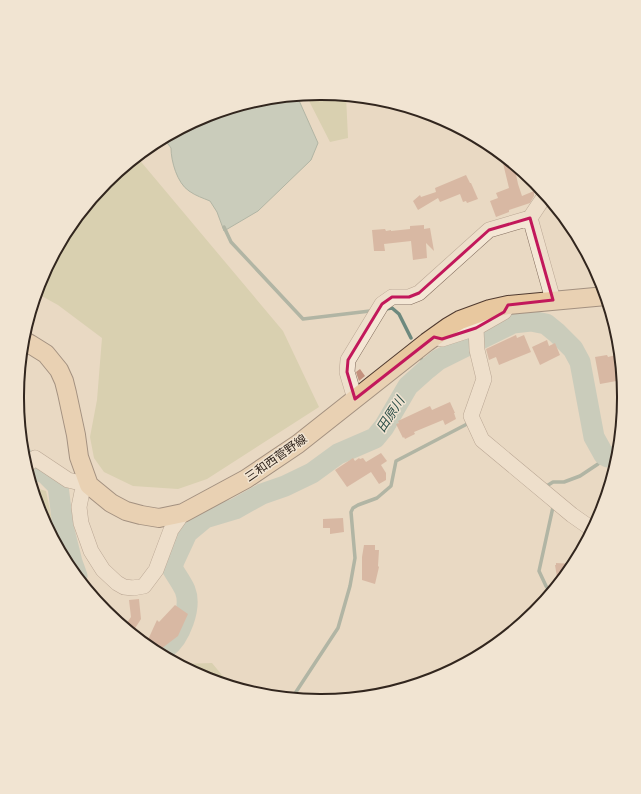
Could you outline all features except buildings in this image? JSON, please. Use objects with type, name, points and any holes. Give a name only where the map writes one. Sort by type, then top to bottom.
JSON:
[{"type":"main road","name":"三和西菅野線","points":[[89,485],[111,503],[126,511],[159,518],[183,513],[246,480],[298,444],[434,337],[460,320],[473,314],[508,305],[599,297]]},
{"type":"main road","points":[[29,344],[46,354],[59,370],[67,392],[79,457],[89,485]]},
{"type":"street","points":[[355,399],[347,372],[348,360],[382,304],[392,297],[409,297],[420,293],[489,230],[530,218],[542,200]]},
{"type":"street","points":[[530,218],[553,300]]},
{"type":"street","points":[[434,337],[442,339],[476,331],[504,312],[508,305]]},
{"type":"street","points":[[476,331],[477,350],[484,379],[471,416],[482,440],[572,515],[587,526]]},
{"type":"street","points":[[31,461],[35,458],[68,480],[89,485]]},
{"type":"street","points":[[89,485],[82,492],[79,507],[81,523],[88,544],[103,570],[117,584],[124,587],[133,588],[144,586],[156,570],[172,530],[183,513]]},
{"type":"highlighted area","points":[[530,218],[553,300],[508,305],[504,312],[476,328],[442,339],[434,337],[355,399],[347,372],[348,360],[382,304],[392,297],[409,297],[419,293],[489,230]]},
{"type":"green space","points":[[309,101],[346,102],[348,138],[330,142]]},
{"type":"green space","points":[[141,161],[283,331],[319,407],[207,479],[178,489],[133,486],[104,472],[94,458],[90,437],[97,400],[102,338],[58,305],[42,296],[64,249],[85,217],[111,187]]},
{"type":"green space","points":[[39,489],[46,491],[53,522]]},
{"type":"green space","points":[[212,663],[224,678],[207,671],[191,664]]},
{"type":"shaded area","points":[[299,101],[318,143],[311,160],[258,211],[224,231],[217,212],[210,201],[192,193],[181,183],[172,159],[171,148],[168,143],[172,140],[225,116],[263,106]]},
{"type":"waterway","points":[[224,227],[231,242],[303,319],[370,311]]},
{"type":"waterway","points":[[385,309],[392,308],[399,314],[411,338]]},
{"type":"waterway","name":"田原川","points":[[164,649],[176,637],[186,613],[187,597],[185,590],[172,568],[187,533],[205,518],[235,509],[262,494],[285,486],[312,473],[338,454],[375,438],[384,427],[408,386],[427,369],[438,360],[513,323],[531,321],[546,324],[573,349],[580,362],[594,437],[604,455],[611,457]]},
{"type":"waterway","name":"田原川","points":[[483,346],[486,336]]},
{"type":"waterway","points":[[421,358],[427,369]]},
{"type":"waterway","points":[[296,692],[338,628],[350,586],[355,558],[351,512],[353,508],[377,498],[391,486],[396,461],[469,423]]},
{"type":"waterway","points":[[545,487],[553,482],[564,482],[580,476],[598,464],[604,455]]},
{"type":"waterway","name":"田原川","points":[[33,470],[44,472],[58,486],[63,526],[71,556]]},
{"type":"waterway","points":[[547,587],[539,571],[553,507],[551,505]]}]
